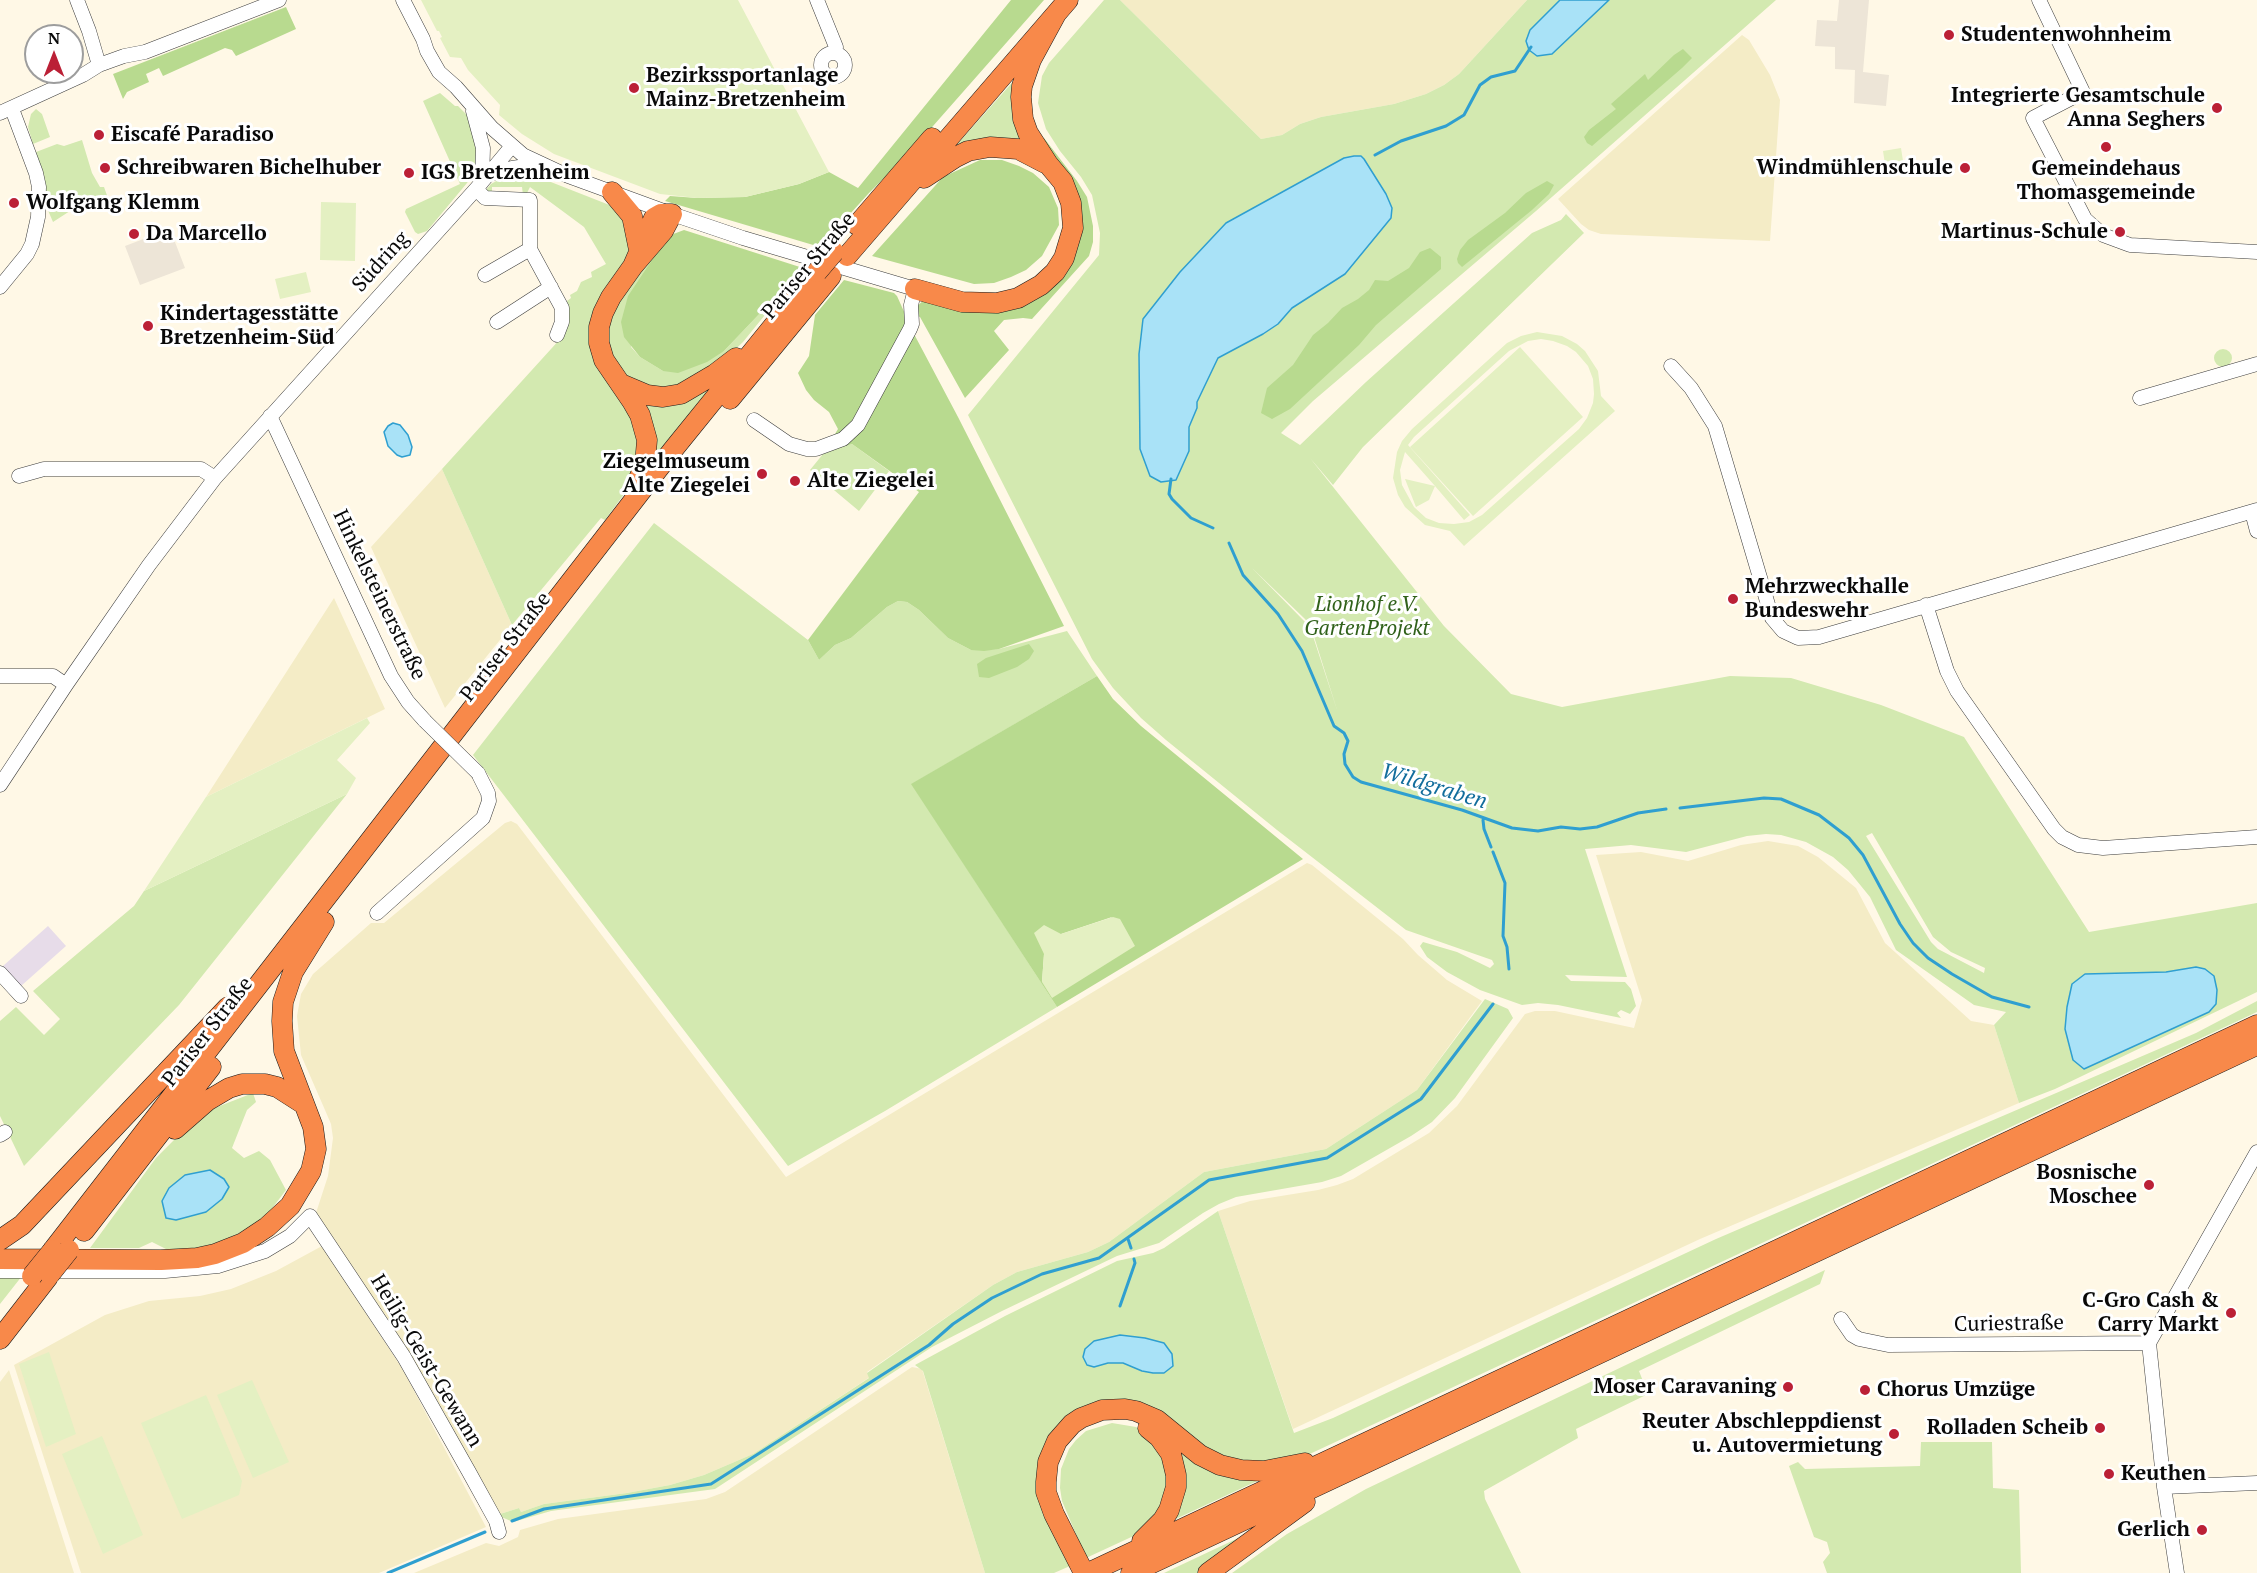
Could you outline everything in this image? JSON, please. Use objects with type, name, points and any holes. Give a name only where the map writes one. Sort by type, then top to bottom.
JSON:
[{"type":"highway","points":[[915,289],[962,302],[998,303],[1027,294],[1050,278],[1068,251],[1072,236],[1071,203],[1065,188],[1034,144],[1023,119],[1021,98],[1031,60],[1059,5]]},
{"type":"highway","name":"Pariser Straße","points":[[841,254],[904,191],[1059,5]]},
{"type":"highway","name":"Pariser Straße","points":[[61,1250],[118,1187],[824,274],[1059,5]]},
{"type":"highway","points":[[904,191],[956,157],[980,148],[1008,147],[1026,152],[1048,164]]},
{"type":"highway","points":[[612,192],[632,216],[636,259]]},
{"type":"highway","points":[[604,539],[635,487],[645,464],[647,440],[640,415],[604,360],[599,343],[599,327],[606,306],[636,259],[654,218],[661,214],[672,214]]},
{"type":"highway","name":"Pariser Straße","points":[[0,1317],[40,1276],[61,1250],[280,956],[762,337],[824,274]]},
{"type":"highway","points":[[621,384],[647,395],[663,397],[681,394],[715,374],[762,337]]},
{"type":"highway","points":[[0,1259],[184,1260],[215,1254],[243,1243],[267,1227],[290,1206],[310,1171],[316,1149],[308,1113],[302,1103],[284,1051],[283,1002],[293,972],[324,922]]},
{"type":"highway","points":[[0,1240],[22,1225],[210,1025],[280,956]]},
{"type":"highway","points":[[1131,1573],[1336,1467],[2257,1025]]},
{"type":"highway","points":[[1084,1569],[1109,1563],[1336,1467],[2257,1045]]},
{"type":"highway","points":[[118,1187],[192,1113],[229,1088],[242,1084],[265,1084],[285,1091],[302,1103]]},
{"type":"highway","name":"Pariser Straße","points":[[0,1339],[40,1276]]},
{"type":"highway","points":[[1084,1569],[1049,1502],[1046,1492],[1046,1474],[1052,1452],[1064,1432],[1091,1413],[1114,1408],[1136,1411],[1157,1420],[1200,1455],[1220,1465],[1241,1470],[1336,1467]]},
{"type":"highway","points":[[1084,1569],[1057,1500],[1055,1488],[1057,1464],[1066,1444],[1081,1429],[1100,1420],[1122,1418],[1142,1424],[1166,1445],[1175,1464],[1176,1487],[1169,1510],[1156,1530],[1109,1563]]},
{"type":"highway","points":[[1208,1573],[1336,1467]]},
{"type":"street","points":[[77,0],[99,65]]},
{"type":"street","points":[[403,0],[423,39],[433,49],[456,87],[472,107],[512,146],[540,164],[743,238],[915,289],[911,305],[910,329],[858,425],[843,439],[816,449],[799,447],[789,444],[754,420]]},
{"type":"street","points":[[817,0],[836,47],[835,53]]},
{"type":"street","points":[[2039,0],[2083,92],[2033,118],[2082,215],[2103,235],[2130,245],[2257,252]]},
{"type":"street","points":[[0,287],[27,254],[34,237],[38,217],[39,187],[36,173],[6,111],[44,91],[83,75],[99,65],[124,56],[145,52],[276,1]]},
{"type":"street","points":[[472,107],[483,148],[482,182],[485,198],[530,200],[530,249],[562,308],[562,322],[557,335]]},
{"type":"street","name":"Südring","points":[[0,785],[149,565],[215,478],[512,146]]},
{"type":"street","points":[[482,182],[519,166],[540,164]]},
{"type":"street","points":[[485,275],[530,249]]},
{"type":"street","points":[[497,322],[551,287]]},
{"type":"street","points":[[2140,398],[2257,364]]},
{"type":"street","points":[[1671,366],[1691,387],[1715,426],[1769,608],[1777,625],[1798,638],[1811,638],[2254,511],[2257,531]]},
{"type":"street","name":"Hinkelsteinerstraße","points":[[270,416],[391,676],[408,702],[425,721],[478,773],[489,793],[489,801],[483,818],[376,912]]},
{"type":"street","points":[[19,476],[44,469],[201,469],[215,478]]},
{"type":"street","points":[[1926,605],[1947,671],[1957,691],[2054,830],[2062,837],[2078,845],[2103,848],[2257,837]]},
{"type":"street","points":[[0,676],[53,675],[66,685]]},
{"type":"street","points":[[0,973],[21,996]]},
{"type":"street","points":[[2177,1573],[2164,1487],[2149,1343],[2257,1152]]},
{"type":"street","name":"Heilig-Geist-Gewann","points":[[0,1271],[165,1271],[218,1266],[265,1251],[290,1236],[309,1216],[404,1357],[470,1472],[500,1532]]},
{"type":"street","name":"Curiestraße","points":[[1841,1319],[1852,1335],[1859,1339],[1888,1345],[2149,1343]]},
{"type":"street","points":[[2164,1487],[2257,1483]]},
{"type":"shaded area","points":[[1120,0],[1527,0],[1459,74],[1444,85],[1426,94],[1394,104],[1321,117],[1300,124],[1282,135],[1261,139]]},
{"type":"shaded area","points":[[1839,0],[1869,0],[1863,72],[1889,75],[1886,106],[1854,103],[1855,70],[1835,69],[1835,47],[1815,46],[1817,20],[1837,21]]},
{"type":"shaded area","points":[[1742,35],[1749,40],[1770,75],[1780,100],[1770,241],[1601,234],[1581,224],[1558,199]]},
{"type":"shaded area","points":[[170,229],[185,268],[140,285],[125,246]]},
{"type":"shaded area","points":[[442,469],[512,625],[445,708],[371,547]]},
{"type":"shaded area","points":[[334,598],[385,709],[206,797]]},
{"type":"shaded area","points":[[511,821],[517,824],[786,1177],[1307,863],[1403,939],[1447,980],[1482,1001],[1417,1090],[1326,1149],[1204,1172],[1109,1242],[1088,1252],[1017,1272],[993,1285],[867,1372],[870,1377],[753,1454],[704,1475],[670,1485],[544,1504],[521,1512],[519,1508],[497,1515],[315,1216],[328,1176],[333,1138],[331,1124],[301,1055],[297,1016],[301,994],[313,974],[371,923],[384,923],[505,823]]},
{"type":"shaded area","points":[[1768,841],[1798,846],[1818,857],[1856,888],[1885,943],[1971,1021],[1994,1025],[2019,1103],[1700,1239],[1293,1429],[1218,1211],[1250,1201],[1337,1185],[1353,1179],[1429,1133],[1457,1106],[1525,1014],[1535,1011],[1555,1011],[1634,1028],[1642,1000],[1596,855],[1641,852],[1688,861],[1741,845]]},
{"type":"shaded area","points":[[48,926],[66,946],[21,986],[3,966]]},
{"type":"shaded area","points":[[322,1246],[403,1370],[486,1527],[379,1573],[81,1573],[14,1365],[105,1315],[149,1301],[200,1296],[231,1289],[276,1271]]},
{"type":"shaded area","points":[[912,1367],[922,1369],[985,1573],[414,1573],[486,1543],[499,1546],[518,1537],[520,1530],[558,1519],[706,1499],[725,1492]]},
{"type":"shaded area","points":[[9,1370],[74,1573],[0,1573],[0,1382]]},
{"type":"green space","name":"Bezirkssportanlage Mainz-Bretzenheim","points":[[421,0],[738,0],[829,172],[799,184],[745,197],[697,198],[660,194],[554,154],[522,134],[499,115],[500,105],[468,70],[461,58],[450,57],[440,38],[442,37],[439,31]]},
{"type":"green space","points":[[1011,0],[1044,0],[911,151],[820,247],[665,201],[670,196],[745,197],[799,184],[829,172],[858,188]]},
{"type":"green space","name":"Lionhof e.V. GartenProjekt","points":[[1104,0],[1120,0],[1261,139],[1282,135],[1300,124],[1321,117],[1394,104],[1426,94],[1444,85],[1459,74],[1527,0],[1776,0],[1536,211],[1313,401],[1281,433],[1300,445],[1366,382],[1532,233],[1561,220],[1566,214],[1584,233],[1363,447],[1333,485],[1310,458],[1444,626],[1511,694],[1562,707],[1730,676],[1791,678],[1881,705],[1964,737],[2089,932],[2257,903],[2257,992],[2055,1089],[2019,1103],[1994,1025],[2006,1012],[1974,1005],[1896,950],[1870,897],[1848,870],[1833,857],[1806,842],[1781,835],[1766,834],[1747,836],[1686,852],[1631,845],[1585,849],[1627,977],[1565,975],[1571,981],[1625,982],[1631,989],[1636,1006],[1630,1014],[1621,1010],[1617,1013],[1621,1018],[1558,1005],[1538,1003],[1522,1005],[1480,990],[1447,972],[1427,957],[1420,946],[1423,942],[1457,952],[1490,968],[1494,964],[1492,960],[1406,930],[1277,830],[1141,718],[1113,688],[1092,659],[968,415],[1099,255],[1100,233],[1092,195],[1046,129],[1038,103],[1042,76],[1049,63]],"holes":[[[1252,568],[1311,627],[1338,713],[1310,627]],[[1872,833],[1933,937],[1951,952],[1985,968],[1984,973],[1938,949],[1931,942],[1866,836]]]},
{"type":"green space","points":[[286,7],[296,29],[236,56],[232,50],[225,48],[163,76],[159,68],[146,74],[149,82],[127,92],[123,99],[113,74]]},
{"type":"green space","points":[[1683,49],[1692,58],[1682,68],[1592,146],[1587,143],[1584,137],[1589,130],[1616,109],[1611,104],[1645,74],[1648,80]]},
{"type":"green space","points":[[1018,76],[1030,144],[954,148]]},
{"type":"green space","points":[[440,93],[470,118],[475,127],[477,157],[473,175],[467,183],[427,231],[418,234],[405,212],[406,209],[460,184],[423,101]]},
{"type":"green space","points":[[36,109],[42,114],[50,137],[33,144],[28,127],[31,114]]},
{"type":"green space","points":[[1044,138],[1087,197],[1093,226],[1093,242],[1089,256],[1032,319],[1004,320],[994,331],[1009,350],[965,398],[920,317],[915,315],[917,306],[923,301],[1004,307],[1076,241],[1038,142]]},
{"type":"green space","points":[[82,140],[92,173],[100,187],[104,187],[109,201],[70,211],[53,222],[47,208],[45,181],[36,152],[57,144],[64,146]]},
{"type":"green space","points":[[1901,148],[1905,174],[1887,177],[1883,151]]},
{"type":"green space","points":[[980,160],[1002,160],[1019,166],[1033,173],[1049,187],[1058,208],[1059,225],[1042,256],[1026,270],[1011,277],[994,283],[974,284],[872,256],[943,177]]},
{"type":"green space","points":[[520,174],[533,175],[612,206],[626,223],[633,249],[596,316],[640,427],[633,482],[605,520],[601,518],[512,625],[442,469],[561,338],[570,295],[577,291],[581,282],[592,277],[591,272],[606,264],[584,227],[530,187],[526,195],[523,195],[522,187],[492,187],[492,194],[485,191],[491,184],[502,178]]},
{"type":"green space","points":[[1547,181],[1554,185],[1549,194],[1532,210],[1462,267],[1458,263],[1460,250],[1468,240],[1505,213],[1526,193]]},
{"type":"green space","points":[[321,202],[356,203],[355,261],[320,260]]},
{"type":"green space","points":[[684,230],[803,268],[724,351],[707,362],[678,373],[663,371],[640,357],[624,337],[621,322],[628,296],[668,236]]},
{"type":"green space","points":[[668,236],[631,347],[640,357],[663,371],[724,351],[803,268],[743,342],[719,365],[678,391],[635,387],[612,365],[605,343],[612,305]]},
{"type":"green space","points":[[1430,248],[1441,257],[1441,269],[1376,325],[1359,345],[1290,409],[1272,419],[1261,413],[1267,388],[1293,365],[1313,335],[1342,308],[1369,290],[1375,280],[1388,281],[1409,268],[1420,252]]},
{"type":"green space","points":[[306,272],[311,292],[280,299],[275,279]]},
{"type":"green space","points":[[844,280],[894,293],[897,296],[914,334],[1064,626],[999,649],[971,650],[948,638],[919,610],[907,602],[898,601],[887,607],[851,638],[835,645],[819,660],[808,640],[919,492],[852,444],[823,454],[838,429],[829,412],[806,390],[798,373],[809,356],[815,315]]},
{"type":"green space","points":[[1537,332],[1562,336],[1577,344],[1585,351],[1598,371],[1601,396],[1615,411],[1464,546],[1450,531],[1425,525],[1405,507],[1398,495],[1393,478],[1397,452],[1402,441],[1412,429],[1507,343]],"holes":[[[1541,339],[1567,346],[1576,352],[1588,366],[1593,379],[1593,403],[1587,418],[1579,429],[1482,515],[1469,522],[1454,524],[1439,523],[1426,518],[1414,507],[1402,485],[1400,470],[1405,452],[1464,520],[1470,515],[1408,445],[1509,351],[1528,341]]]},
{"type":"green space","points":[[1520,347],[1583,417],[1473,516],[1410,447]]},
{"type":"green space","points":[[2223,349],[2229,352],[2232,358],[2229,364],[2223,367],[2217,364],[2214,358],[2217,352]]},
{"type":"green space","points":[[717,381],[646,470],[637,397]]},
{"type":"green space","points":[[852,444],[889,471],[859,511],[810,470],[823,454]]},
{"type":"green space","points":[[1405,479],[1435,486],[1429,500],[1416,507]]},
{"type":"green space","points":[[654,523],[808,640],[819,660],[835,645],[851,638],[887,607],[898,601],[907,602],[919,610],[948,638],[971,650],[999,649],[1067,631],[1097,676],[912,784],[1057,1007],[885,1111],[788,1166],[473,755]]},
{"type":"green space","points":[[1029,644],[1034,651],[1029,659],[1017,667],[989,678],[979,677],[977,664],[986,658]]},
{"type":"green space","points":[[1097,676],[1113,699],[1141,726],[1303,859],[1057,1007],[911,784]],"holes":[[[1112,917],[1042,982],[1044,954],[1061,934]]]},
{"type":"green space","points":[[367,718],[370,723],[337,760],[356,778],[347,794],[144,891],[206,797]]},
{"type":"green space","points":[[347,794],[179,1005],[24,1166],[0,1116],[0,1021],[16,1007],[44,1035],[60,1019],[33,991],[134,906],[144,891]]},
{"type":"green space","points":[[1113,917],[1120,919],[1135,946],[1052,998],[1042,982],[1044,954],[1034,933],[1044,925],[1061,934]]},
{"type":"green space","points":[[1485,999],[1508,1009],[1513,1018],[1455,1098],[1432,1122],[1341,1176],[1322,1182],[1236,1197],[1203,1213],[1159,1243],[1117,1256],[1002,1311],[932,1347],[715,1489],[551,1511],[513,1522],[497,1515],[519,1508],[521,1512],[544,1504],[670,1485],[704,1475],[753,1454],[869,1378],[867,1373],[993,1285],[1017,1272],[1088,1252],[1109,1242],[1204,1172],[1326,1149],[1417,1090]]},
{"type":"green space","points":[[2257,1001],[2257,1012],[1299,1459],[1242,1466],[1113,1404],[1046,1451],[1070,1566],[1054,1573],[985,1573],[923,1371],[915,1365],[1005,1316],[1117,1261],[1153,1253],[1164,1248],[1218,1211],[1294,1433],[1333,1418],[1716,1239],[2196,1033]]},
{"type":"green space","points":[[253,1093],[256,1102],[247,1110],[232,1148],[244,1158],[259,1151],[270,1160],[286,1190],[264,1219],[220,1244],[186,1252],[166,1249],[152,1242],[139,1248],[90,1248],[156,1158],[185,1129],[212,1109]]},
{"type":"green space","points":[[1825,1270],[1820,1284],[1639,1371],[1648,1394],[1576,1429],[1578,1438],[1484,1491],[1485,1499],[1521,1573],[1232,1573],[1287,1534],[1366,1489]]},
{"type":"green space","points":[[22,1276],[0,1304],[0,1277]]},
{"type":"green space","points":[[49,1352],[76,1434],[46,1447],[19,1364]]},
{"type":"green space","points":[[252,1380],[289,1462],[253,1478],[217,1395]]},
{"type":"green space","points":[[206,1395],[242,1481],[239,1495],[182,1519],[141,1423]]},
{"type":"green space","points":[[1112,1423],[1136,1427],[1159,1442],[1171,1498],[1140,1533],[1086,1558],[1062,1501],[1061,1469],[1069,1449],[1076,1440],[1086,1431]]},
{"type":"green space","points":[[102,1436],[143,1535],[103,1554],[62,1454]]},
{"type":"green space","points":[[1921,1442],[1992,1442],[1993,1488],[2019,1490],[2021,1573],[1827,1573],[1823,1562],[1830,1553],[1827,1542],[1814,1537],[1789,1466],[1798,1462],[1805,1469],[1920,1466]]},
{"type":"green space","points":[[1179,1445],[1270,1475],[1165,1524],[1172,1514]]},
{"type":"green space","points":[[1268,1524],[1201,1573],[1164,1573]]},
{"type":"water","points":[[1560,0],[1609,0],[1552,54],[1537,56],[1529,50],[1526,41],[1530,30]]},
{"type":"water","points":[[1361,156],[1364,159],[1386,194],[1392,208],[1391,218],[1345,274],[1292,308],[1278,324],[1263,334],[1218,358],[1197,402],[1197,408],[1189,427],[1189,451],[1176,480],[1161,482],[1150,476],[1140,449],[1139,354],[1143,319],[1180,272],[1226,223],[1344,158]]},
{"type":"water","points":[[393,423],[400,425],[408,435],[412,447],[410,455],[402,457],[397,455],[388,446],[384,432]]},
{"type":"water","points":[[2196,967],[2205,969],[2214,976],[2217,990],[2216,1004],[2209,1012],[2084,1069],[2073,1060],[2065,1029],[2067,1007],[2072,984],[2085,974],[2166,972]]},
{"type":"water","points":[[210,1170],[224,1179],[229,1187],[222,1199],[206,1212],[176,1220],[166,1218],[162,1201],[169,1188],[185,1175]]},
{"type":"water","points":[[1120,1335],[1164,1343],[1172,1354],[1173,1366],[1164,1373],[1153,1373],[1123,1363],[1108,1363],[1094,1367],[1087,1365],[1083,1357],[1085,1349],[1094,1341]]},
{"type":"waterway","name":"Wildgraben","points":[[1375,155],[1401,141],[1446,126],[1464,115],[1480,85],[1491,77],[1515,71],[1531,47]]},
{"type":"waterway","name":"Wildgraben","points":[[1171,479],[1169,494],[1172,499],[1191,518],[1213,528]]},
{"type":"waterway","name":"Wildgraben","points":[[1229,543],[1243,575],[1278,614],[1302,651],[1334,726],[1344,733],[1348,741],[1344,754],[1345,764],[1353,777],[1361,782],[1462,810],[1512,828],[1538,831],[1561,827],[1580,829],[1597,827],[1638,813],[1666,809]]},
{"type":"waterway","name":"Wildgraben","points":[[1680,808],[1764,798],[1781,799],[1819,815],[1849,838],[1863,855],[1900,924],[1913,943],[1928,958],[1992,997],[2029,1007]]},
{"type":"waterway","points":[[1483,820],[1491,847]]},
{"type":"waterway","points":[[1493,852],[1505,883],[1503,936],[1507,947],[1509,969]]},
{"type":"waterway","points":[[512,1521],[544,1509],[711,1484],[929,1345],[953,1324],[992,1298],[1042,1274],[1099,1258],[1209,1180],[1327,1158],[1421,1099],[1493,1004]]},
{"type":"waterway","points":[[1128,1239],[1131,1248]]},
{"type":"waterway","points":[[1120,1306],[1135,1263],[1134,1259]]},
{"type":"waterway","points":[[388,1573],[485,1532]]},
{"type":"place","name":"Studentenwohnheim","points":[[1949,35]]},
{"type":"place","name":"Bezirkssportanlage Mainz-Bretzenheim","points":[[634,88]]},
{"type":"place","name":"Integrierte Gesamtschule Anna Seghers","points":[[2217,108]]},
{"type":"place","name":"Eiscafé Paradiso","points":[[99,135]]},
{"type":"place","name":"Gemeindehaus Thomasgemeinde","points":[[2106,147]]},
{"type":"place","name":"Schreibwaren Bichelhuber","points":[[105,168]]},
{"type":"place","name":"Windmühlenschule","points":[[1965,168]]},
{"type":"place","name":"IGS Bretzenheim","points":[[409,173]]},
{"type":"place","name":"Wolfgang Klemm","points":[[14,203]]},
{"type":"place","name":"Martinus-Schule","points":[[2120,232]]},
{"type":"place","name":"Da Marcello","points":[[134,234]]},
{"type":"place","name":"Kindertagesstätte Bretzenheim-Süd","points":[[148,326]]},
{"type":"place","name":"Ziegelmuseum Alte Ziegelei","points":[[762,474]]},
{"type":"place","name":"Alte Ziegelei","points":[[795,481]]},
{"type":"place","name":"Mehrzweckhalle Bundeswehr","points":[[1733,599]]},
{"type":"place","name":"Bosnische Moschee","points":[[2149,1185]]},
{"type":"place","name":"C-Gro Cash & Carry Markt","points":[[2231,1313]]},
{"type":"place","name":"Moser Caravaning","points":[[1788,1387]]},
{"type":"place","name":"Chorus Umzüge","points":[[1865,1390]]},
{"type":"place","name":"Rolladen Scheib","points":[[2100,1428]]},
{"type":"place","name":"Reuter Abschleppdienst u. Autovermietung","points":[[1894,1434]]},
{"type":"place","name":"Keuthen","points":[[2109,1474]]},
{"type":"place","name":"Gerlich","points":[[2202,1530]]}]
